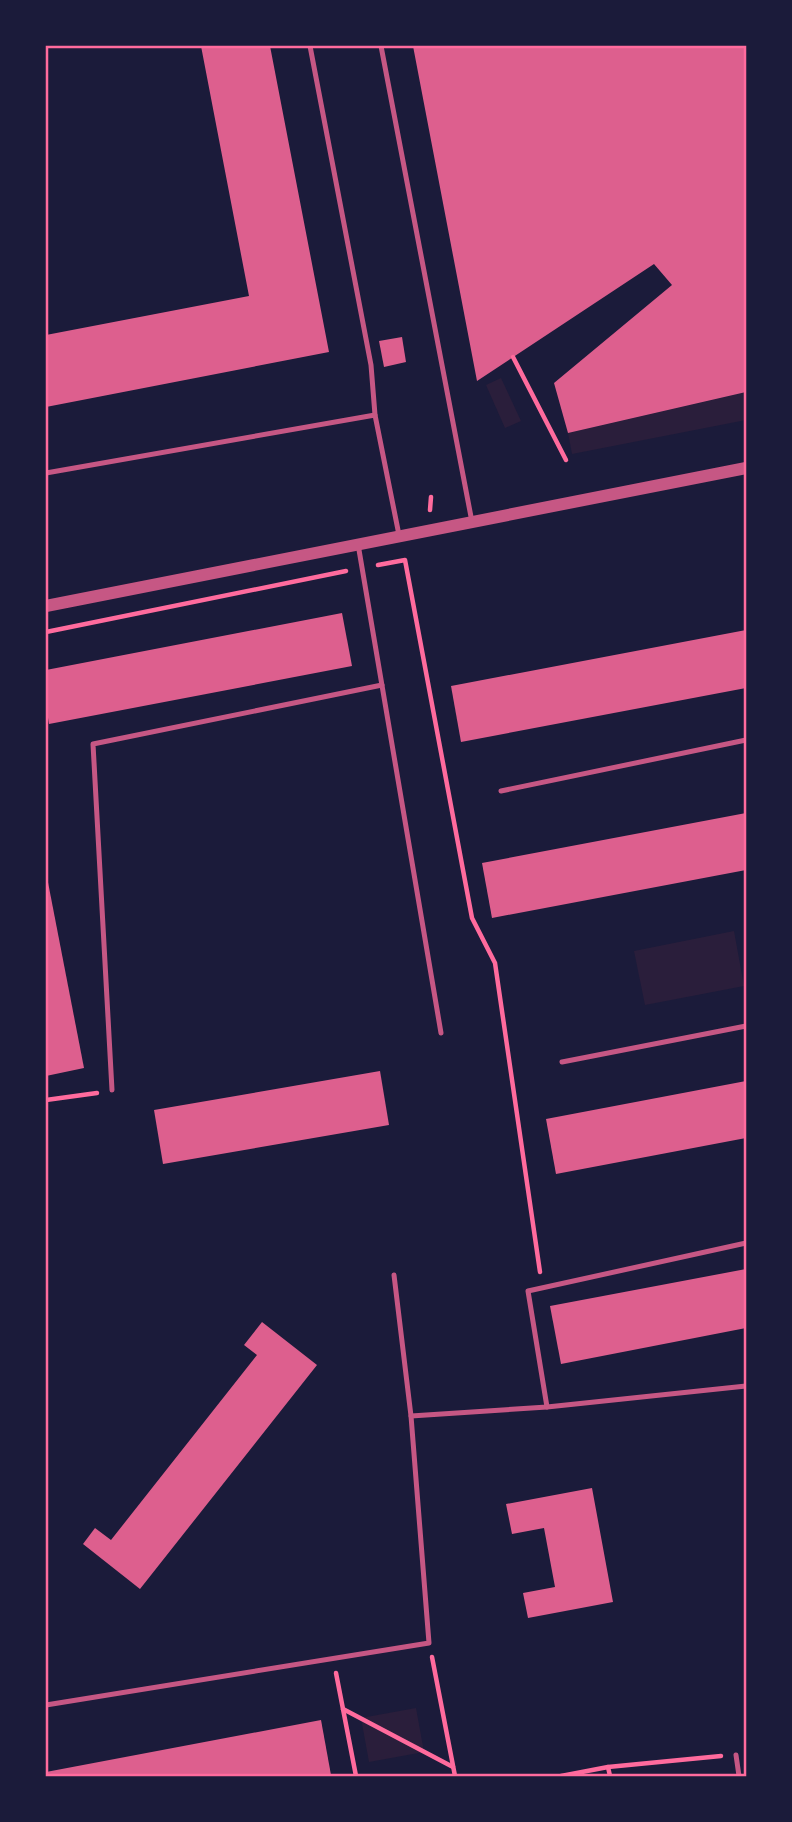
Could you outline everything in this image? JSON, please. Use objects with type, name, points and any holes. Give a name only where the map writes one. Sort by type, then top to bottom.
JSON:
[{"type":"street","points":[[46,606],[747,468]]},
{"type":"lane","points":[[310,46],[372,365],[375,415],[399,535]]},
{"type":"lane","points":[[381,46],[472,522]]},
{"type":"lane","points":[[46,473],[375,415]]},
{"type":"lane","points":[[358,544],[441,1032]]},
{"type":"lane","points":[[112,1090],[93,744],[382,685]]},
{"type":"lane","points":[[501,791],[747,740]]},
{"type":"lane","points":[[562,1062],[747,1026]]},
{"type":"lane","points":[[547,1407],[528,1290],[747,1243]]},
{"type":"lane","points":[[46,1705],[429,1643],[411,1416],[394,1275]]},
{"type":"lane","points":[[411,1416],[547,1407],[747,1385]]},
{"type":"lane","points":[[736,1755],[740,1776]]},
{"type":"path","points":[[513,357],[566,460]]},
{"type":"path","points":[[430,511],[431,497]]},
{"type":"path","points":[[46,632],[405,560],[472,918],[495,963],[542,1287]]},
{"type":"path","points":[[46,1100],[112,1090]]},
{"type":"path","points":[[429,1643],[455,1776]]},
{"type":"path","points":[[333,1659],[356,1776]]},
{"type":"path","points":[[343,1709],[454,1768]]},
{"type":"path","points":[[561,1776],[608,1767],[736,1755]]},
{"type":"path","points":[[608,1767],[610,1776]]},
{"type":"shaded area","points":[[501,378],[521,421],[505,428],[486,385]]},
{"type":"shaded area","points":[[746,392],[746,420],[572,454],[568,433]]},
{"type":"shaded area","points":[[734,931],[744,986],[645,1005],[634,951]]},
{"type":"shaded area","points":[[416,1708],[424,1752],[369,1762],[361,1718]]},
{"type":"building","points":[[201,46],[270,46],[329,352],[46,407],[46,335],[249,296]]},
{"type":"building","points":[[413,46],[746,46],[746,392],[568,433],[554,383],[672,285],[654,264],[477,381]]},
{"type":"building","points":[[402,337],[406,362],[384,367],[379,341]]},
{"type":"building","points":[[342,613],[352,666],[49,724],[46,670]]},
{"type":"building","points":[[746,630],[746,688],[461,742],[451,686]]},
{"type":"building","points":[[746,813],[746,870],[492,918],[482,863]]},
{"type":"building","points":[[46,872],[84,1068],[46,1076]]},
{"type":"building","points":[[380,1071],[389,1125],[163,1164],[154,1110]]},
{"type":"building","points":[[746,1081],[746,1138],[556,1174],[546,1119]]},
{"type":"building","points":[[746,1269],[746,1328],[561,1364],[550,1306]]},
{"type":"building","points":[[262,1322],[317,1365],[140,1589],[83,1544],[95,1528],[111,1540],[257,1355],[244,1345]]},
{"type":"building","points":[[592,1488],[613,1602],[528,1618],[523,1593],[555,1587],[544,1528],[512,1534],[506,1504]]},
{"type":"building","points":[[321,1720],[331,1775],[46,1776],[46,1772]]}]
